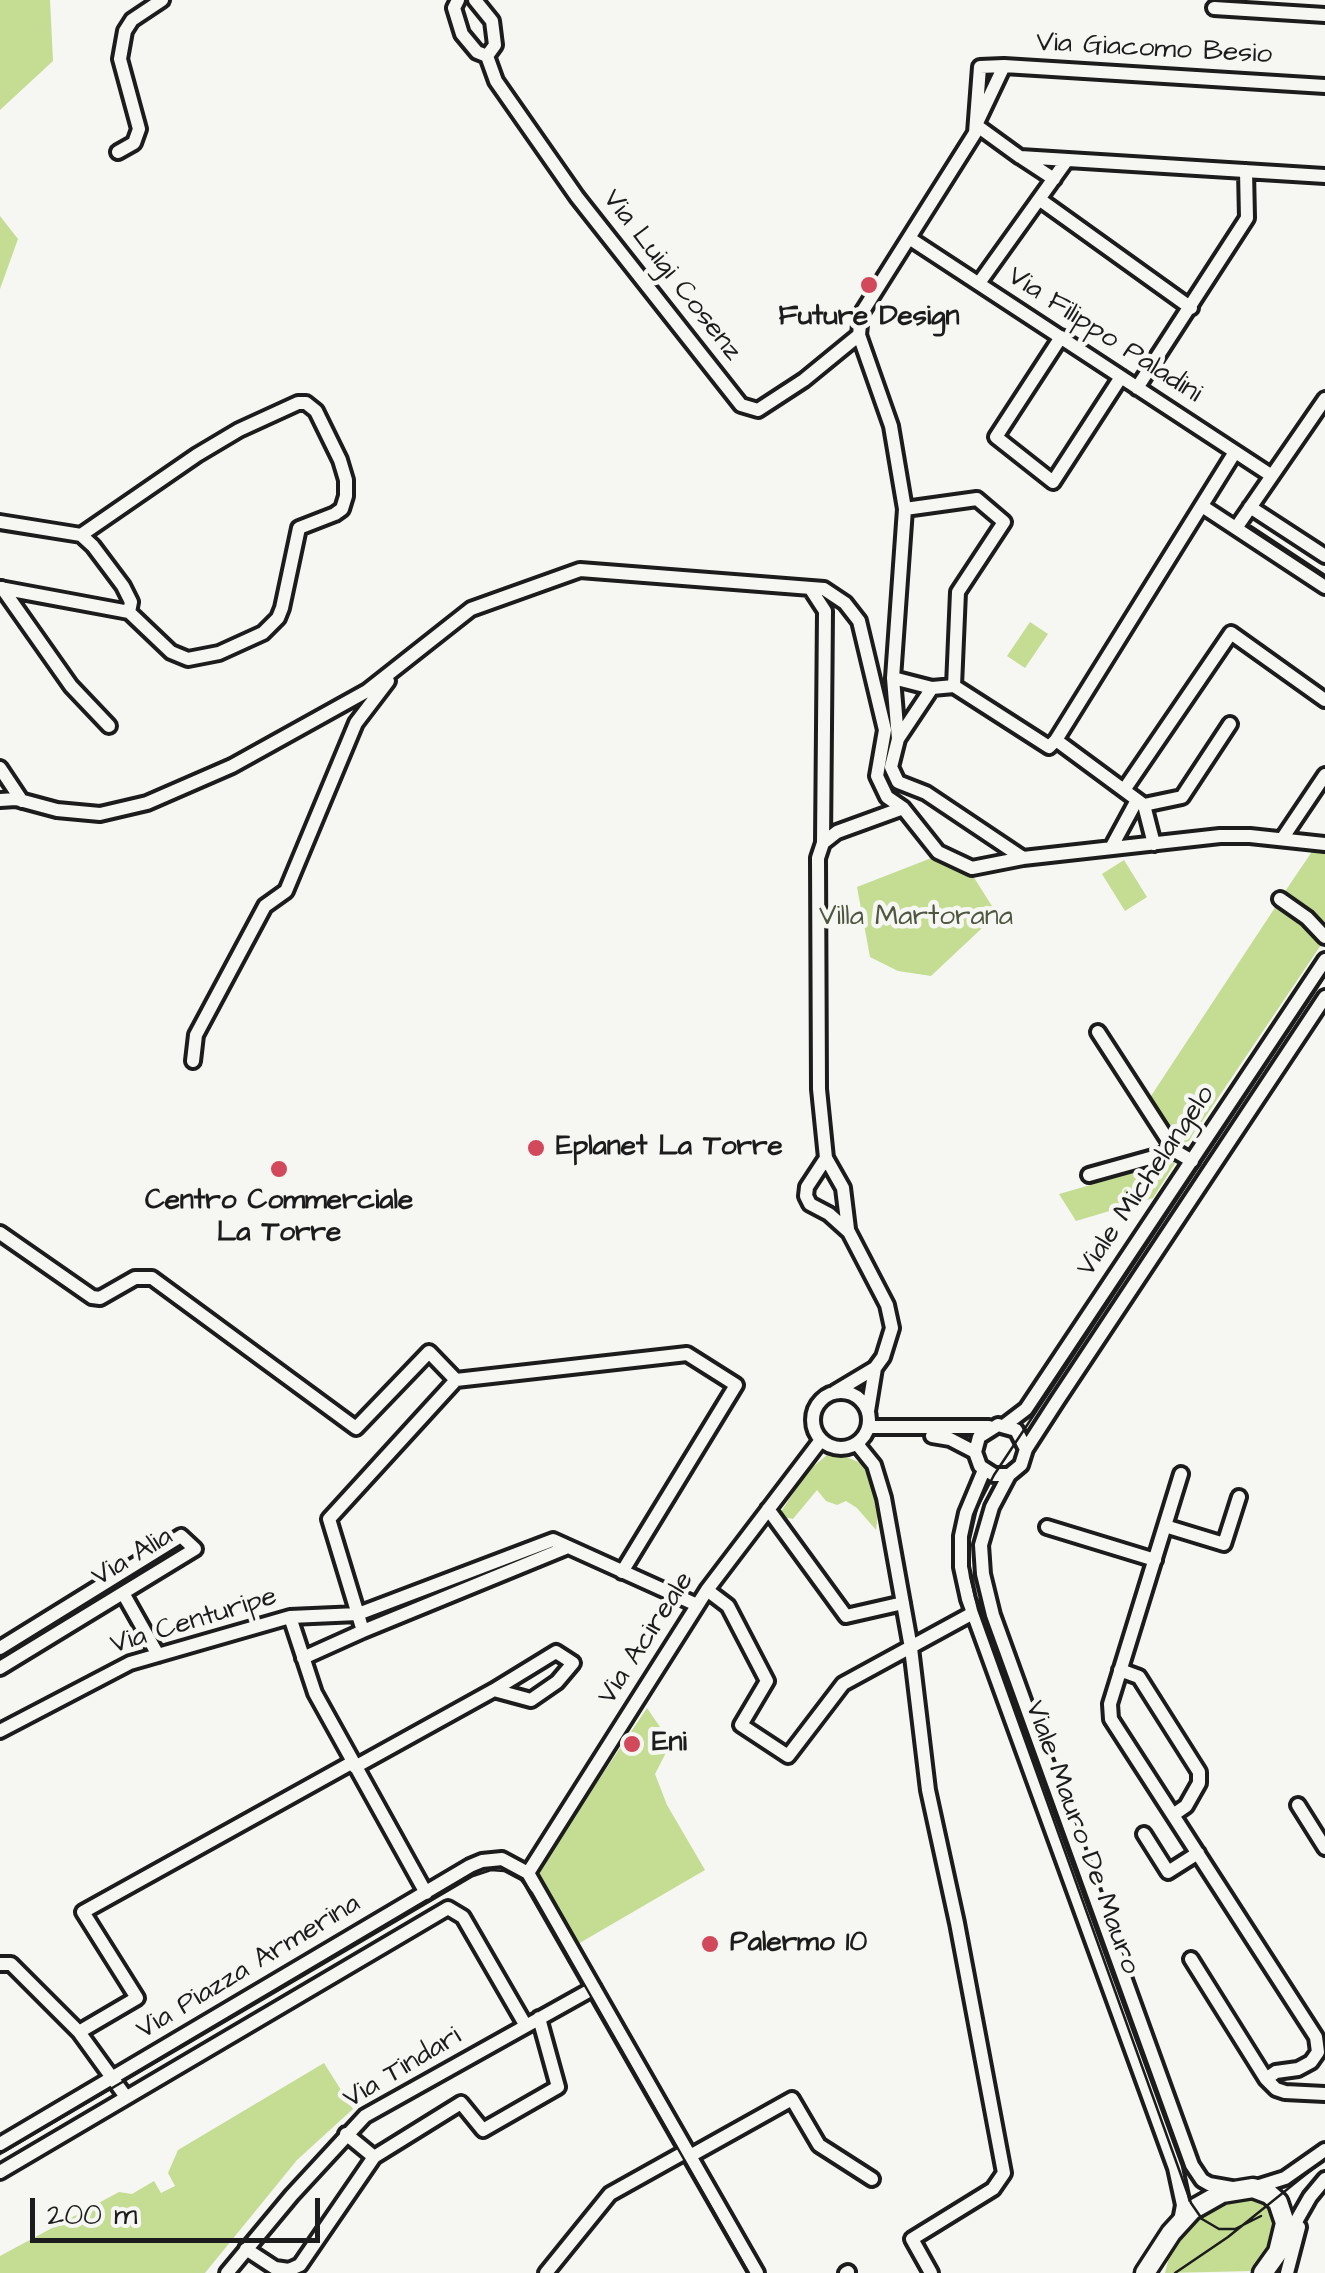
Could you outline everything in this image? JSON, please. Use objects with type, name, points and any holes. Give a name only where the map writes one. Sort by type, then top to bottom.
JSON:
[{"type":"main road","points":[[1145,2273],[1158,2263],[1180,2221],[1202,2204],[1246,2188],[1270,2194],[1281,2208],[1285,2223],[1278,2252],[1264,2273]]},
{"type":"street","points":[[118,152],[134,142],[138,128],[120,59],[125,31],[132,20],[162,0]]},
{"type":"street","name":"Via Luigi Cosenz","points":[[458,0],[454,8],[462,34],[477,52],[487,56],[496,81],[577,197],[741,406],[758,410],[804,380],[859,335]]},
{"type":"street","name":"Via Luigi Cosenz","points":[[475,0],[492,20],[495,46],[487,56]]},
{"type":"street","points":[[1214,8],[1325,15]]},
{"type":"street","points":[[898,740],[893,678],[905,509],[892,426],[859,335],[862,314],[975,133],[1004,66]]},
{"type":"street","name":"Via Giacomo Besio","points":[[976,126],[980,68],[1004,66],[1325,86]]},
{"type":"street","points":[[976,126],[1054,179]]},
{"type":"street","points":[[1020,157],[1325,176]]},
{"type":"street","points":[[979,284],[1067,160]]},
{"type":"street","points":[[1137,388],[1247,218],[1246,172]]},
{"type":"street","points":[[1039,199],[1191,308]]},
{"type":"street","name":"Via Filippo Paladini","points":[[910,238],[1272,476]]},
{"type":"street","points":[[1060,337],[996,438],[1053,482],[1121,377]]},
{"type":"street","points":[[1236,528],[1325,400]]},
{"type":"street","points":[[1,588],[129,612],[170,652],[188,659],[219,653],[263,633],[278,618],[299,528],[342,508],[346,480],[323,420],[306,403],[298,402],[196,456],[80,535]]},
{"type":"street","points":[[893,678],[932,688],[954,686],[1049,747],[1235,452]]},
{"type":"street","points":[[905,509],[977,499],[1004,522],[958,592],[954,686]]},
{"type":"street","points":[[1202,506],[1325,587]]},
{"type":"street","points":[[1250,507],[1325,556]]},
{"type":"street","points":[[0,522],[80,535],[123,586],[132,602],[129,612]]},
{"type":"street","points":[[0,800],[100,814],[147,802],[232,766],[367,691],[472,609],[580,570],[824,589],[846,602],[858,622],[884,730],[877,776],[887,797],[903,808],[938,852],[972,868],[1024,858],[1220,836],[1325,844]]},
{"type":"street","points":[[1,588],[71,686],[109,726]]},
{"type":"street","points":[[810,588],[825,611],[823,843],[818,858],[820,1089],[826,1158],[838,1180],[848,1232]]},
{"type":"street","points":[[1124,790],[1231,633],[1325,700]]},
{"type":"street","points":[[193,1061],[196,1035],[265,906],[286,892],[356,723],[398,667]]},
{"type":"street","points":[[932,688],[898,740],[890,767],[898,782],[926,793],[1024,858]]},
{"type":"street","points":[[1111,848],[1141,802],[1182,796],[1230,724]]},
{"type":"street","points":[[1056,740],[1141,802],[1154,844]]},
{"type":"street","points":[[0,771],[22,801]]},
{"type":"street","points":[[1282,839],[1325,775]]},
{"type":"street","points":[[823,843],[837,832],[903,808]]},
{"type":"street","points":[[1280,900],[1325,937]]},
{"type":"street","name":"Viale Michelangelo","points":[[998,1426],[1026,1409],[1325,960]]},
{"type":"street","name":"Viale Michelangelo","points":[[1026,1449],[1325,997]]},
{"type":"street","points":[[1098,1032],[1175,1152],[1192,1161]]},
{"type":"street","points":[[1089,1175],[1175,1152]]},
{"type":"street","points":[[826,1158],[806,1196],[817,1210],[830,1214],[848,1232],[887,1305],[892,1328],[875,1368],[863,1436],[880,1479],[911,1648],[928,1790],[1004,2173],[993,2188],[912,2239],[931,2273]]},
{"type":"street","points":[[812,1180],[821,1176],[838,1180]]},
{"type":"street","points":[[817,1210],[837,1207],[843,1197]]},
{"type":"street","points":[[0,1233],[92,1297],[100,1298],[135,1278],[152,1278],[356,1428],[429,1352],[456,1380]]},
{"type":"street","points":[[363,1631],[329,1519],[456,1380],[687,1354],[736,1385],[622,1572]]},
{"type":"street","points":[[863,1436],[940,1436],[975,1452],[984,1470],[994,1475],[1009,1475],[1021,1465],[1026,1449],[1020,1435],[998,1426],[863,1436],[838,1448],[821,1440],[813,1425],[820,1401],[875,1368]]},
{"type":"street","points":[[835,1392],[852,1394],[868,1411]]},
{"type":"street","points":[[975,1452],[979,1437],[998,1426]]},
{"type":"street","name":"Via Acireale","points":[[528,1873],[707,1590],[821,1440]]},
{"type":"street","name":"Viale Mauro De Mauro","points":[[984,1470],[961,1536],[961,1567],[973,1613],[1174,2168],[1183,2205],[1180,2221]]},
{"type":"street","points":[[1181,1474],[1110,1704],[1112,1719],[1316,2037],[1318,2052],[1311,2062],[1298,2069],[1276,2072],[1266,2079]]},
{"type":"street","name":"Viale Mauro De Mauro","points":[[1009,1475],[992,1506],[982,1545],[982,1574],[992,1615],[1192,2164],[1209,2184],[1246,2188]]},
{"type":"street","points":[[1165,1526],[1224,1544],[1238,1497]]},
{"type":"street","points":[[768,1509],[846,1616],[903,1603]]},
{"type":"street","points":[[1047,1526],[1154,1560]]},
{"type":"street","name":"Via Alia","points":[[0,1648],[180,1536],[195,1549],[0,1668]]},
{"type":"street","name":"Via Centuripe","points":[[0,1731],[130,1663],[290,1616],[358,1614],[553,1540],[568,1547]]},
{"type":"street","points":[[303,1658],[568,1547],[697,1605]]},
{"type":"street","points":[[707,1590],[728,1606],[767,1681],[741,1725],[788,1756],[843,1684],[973,1613]]},
{"type":"street","points":[[123,1593],[158,1655]]},
{"type":"street","points":[[290,1616],[315,1693],[426,1893]]},
{"type":"street","points":[[79,2032],[136,1998],[83,1912],[494,1690],[556,1652],[573,1663],[557,1682],[531,1700],[494,1690]]},
{"type":"street","points":[[1120,1670],[1138,1677],[1198,1772],[1199,1783],[1186,1806],[1174,1815]]},
{"type":"street","points":[[1298,1805],[1325,1848]]},
{"type":"street","points":[[1144,1834],[1168,1872],[1198,1853]]},
{"type":"street","name":"Via Piazza Armerina","points":[[0,2144],[482,1861],[502,1859],[528,1873]]},
{"type":"street","points":[[528,1873],[757,2273]]},
{"type":"street","name":"Via Piazza Armerina","points":[[0,2172],[448,1908],[456,1911],[526,2026]]},
{"type":"street","points":[[1191,1960],[1266,2079],[1285,2092],[1325,2094]]},
{"type":"street","points":[[0,1964],[11,1964],[79,2032],[126,2098]]},
{"type":"street","name":"Via Tindari","points":[[227,2273],[346,2134],[366,2116],[594,1988]]},
{"type":"street","points":[[246,2249],[276,2268],[289,2270],[300,2265],[374,2156],[462,2103],[483,2130],[558,2087],[538,2018]]},
{"type":"street","points":[[554,2270],[610,2194],[792,2099],[819,2145],[872,2178]]},
{"type":"street","points":[[346,2134],[374,2156]]},
{"type":"street","points":[[1246,2188],[1285,2178],[1325,2150]]},
{"type":"street","points":[[1278,2252],[1319,2188]]},
{"type":"street","points":[[1287,2273],[1295,2238],[1319,2188]]},
{"type":"green space","points":[[0,0],[50,0],[53,61],[0,110]]},
{"type":"green space","points":[[0,216],[18,239],[0,289]]},
{"type":"green space","points":[[1030,622],[1048,634],[1025,668],[1007,656]]},
{"type":"green space","points":[[1313,850],[1325,851],[1325,930],[1306,905],[1284,893]]},
{"type":"green space","name":"Villa Martorana","points":[[934,857],[973,876],[997,914],[931,976],[898,971],[870,957],[857,887]]},
{"type":"green space","points":[[1124,860],[1147,897],[1125,911],[1102,874]]},
{"type":"green space","points":[[1278,903],[1304,919],[1323,942],[1189,1141],[1181,1144],[1175,1141],[1149,1099]]},
{"type":"green space","points":[[1177,1160],[1153,1198],[1076,1221],[1059,1194]]},
{"type":"green space","points":[[827,1455],[842,1455],[865,1465],[879,1505],[876,1530],[857,1508],[846,1501],[837,1505],[826,1501],[817,1490],[793,1519],[778,1516],[808,1471]]},
{"type":"green space","points":[[647,1708],[671,1743],[655,1774],[667,1805],[705,1870],[578,1944],[538,1870]]},
{"type":"green space","points":[[324,2063],[353,2109],[297,2160],[205,2273],[0,2273],[0,2256],[119,2192],[132,2194],[154,2181],[161,2193],[175,2186],[168,2173],[178,2150]]},
{"type":"green space","points":[[1247,2196],[1270,2204],[1277,2217],[1269,2251],[1254,2271],[1165,2273],[1173,2241],[1197,2214],[1227,2198]]},
{"type":"tram line","points":[[1251,526],[1325,575]]},
{"type":"tram line","points":[[1261,2216],[1235,2229],[1219,2229],[1202,2219],[1191,2203],[978,1609],[970,1576],[969,1543],[977,1508],[994,1475],[1325,976]]},
{"type":"tram line","points":[[0,2154],[473,1876],[491,1870],[504,1871],[521,1880],[532,1893],[749,2273]]},
{"type":"tram line","points":[[1175,2273],[1228,2237],[1325,2159]]},
{"type":"place","name":"Future Design","points":[[869,285]]},
{"type":"place","name":"Eplanet La Torre","points":[[536,1148]]},
{"type":"place","name":"Centro Commerciale La Torre","points":[[279,1169]]},
{"type":"place","name":"Eni","points":[[632,1744]]},
{"type":"place","name":"Palermo 10","points":[[710,1944]]}]
